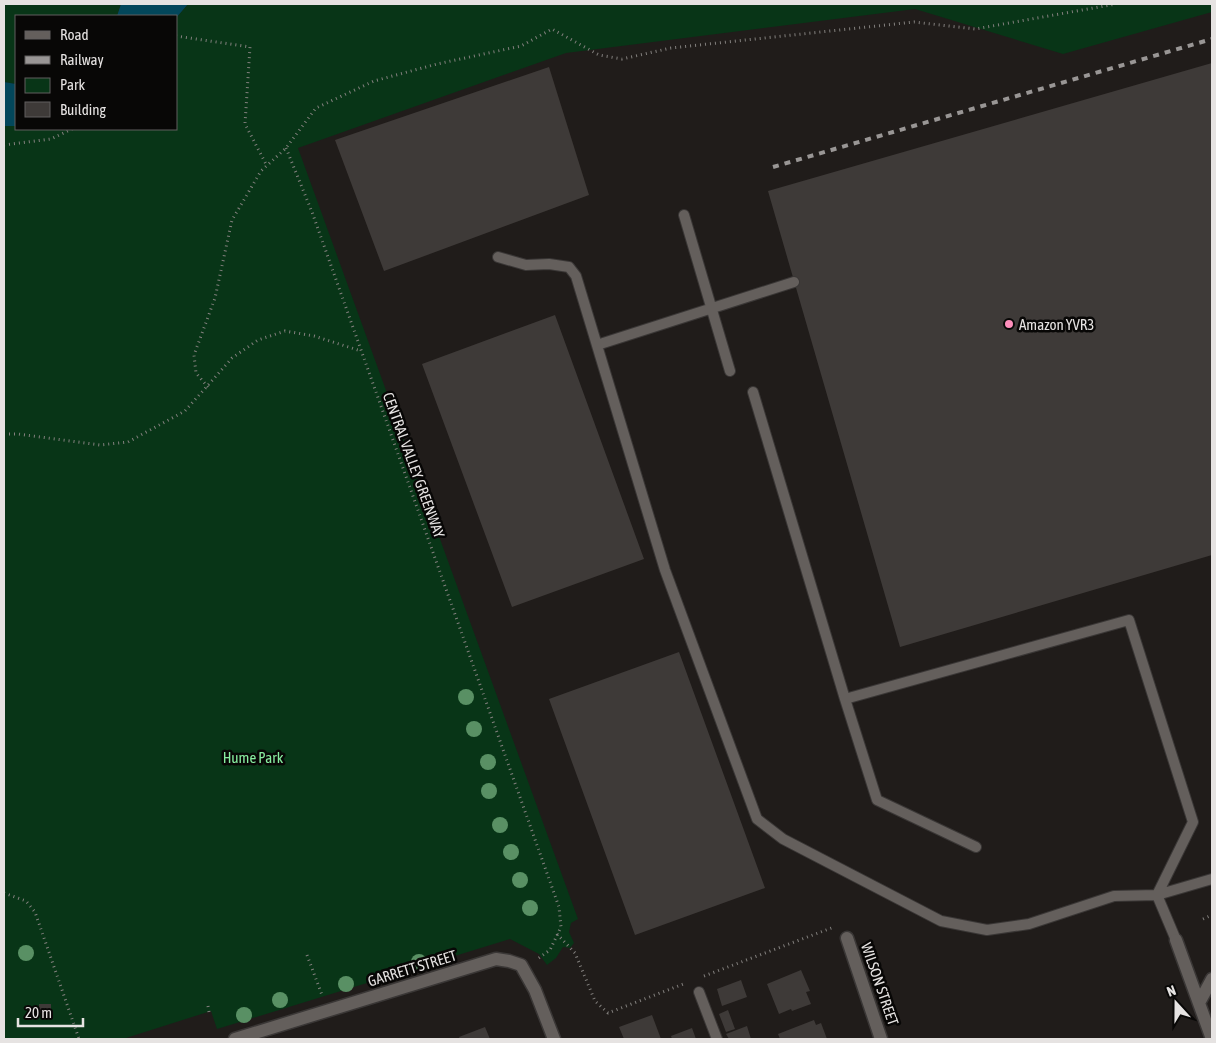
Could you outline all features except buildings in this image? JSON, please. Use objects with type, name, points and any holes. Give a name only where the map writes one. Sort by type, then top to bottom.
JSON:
[{"type":"street","name":"WILSON STREET","points":[[847,938],[881,1039]]},
{"type":"street","points":[[1176,940],[1212,1039]]},
{"type":"street","name":"GARRETT STREET","points":[[235,1039],[496,959],[521,965],[535,990],[554,1039]]},
{"type":"street","points":[[1199,1003],[1212,979]]},
{"type":"lane","points":[[684,215],[730,371]]},
{"type":"lane","points":[[498,257],[526,265],[549,264],[568,267],[576,276],[665,570],[757,819],[783,838],[941,921],[987,930],[1029,924],[1114,896],[1157,895],[1212,879]]},
{"type":"lane","points":[[597,345],[794,282]]},
{"type":"lane","points":[[753,392],[844,699],[877,800],[976,847]]},
{"type":"lane","points":[[844,699],[1129,620],[1193,822],[1157,895],[1176,940]]},
{"type":"lane","points":[[700,992],[717,1039]]},
{"type":"path","points":[[208,387],[196,372],[194,355],[215,298],[232,220],[261,172],[286,148],[316,108],[374,81],[437,64],[521,46],[552,29],[599,55],[622,59],[671,48],[914,22],[975,28],[1116,4]]},
{"type":"path","points":[[178,36],[250,47],[245,124],[267,166]]},
{"type":"path","points":[[4,145],[50,139],[70,130]]},
{"type":"path","name":"CENTRAL VALLEY GREENWAY","points":[[286,148],[312,212],[559,907],[561,928],[558,934]]},
{"type":"path","points":[[4,434],[18,434],[100,446],[128,442],[185,411],[232,358],[258,340],[284,331],[314,336],[361,352]]},
{"type":"path","points":[[4,893],[26,901],[35,912],[80,1039]]},
{"type":"path","points":[[1203,919],[1212,915]]},
{"type":"path","points":[[704,976],[841,924],[847,938]]},
{"type":"path","points":[[539,959],[550,950],[558,934],[575,953],[595,1001],[608,1013],[694,980]]},
{"type":"path","points":[[307,955],[319,988]]},
{"type":"path","points":[[208,1006],[210,1012]]},
{"type":"green space","points":[[4,4],[121,4],[117,15],[15,15],[15,84],[4,82]]},
{"type":"green space","name":"Hume Park","points":[[188,4],[1212,4],[1212,12],[1063,54],[915,9],[566,53],[298,148],[578,919],[571,923],[569,932],[574,943],[570,948],[563,947],[556,958],[547,965],[539,954],[510,939],[217,1029],[211,1011],[126,1039],[4,1039],[4,126],[15,126],[15,130],[178,130],[178,16]]},
{"type":"water","points":[[121,4],[188,4],[178,16],[117,15]]},
{"type":"water","points":[[4,82],[15,84],[15,126],[4,126]]},
{"type":"railway","points":[[773,167],[1212,39]]},
{"type":"place","name":"Amazon YVR3","points":[[1009,324]]}]
